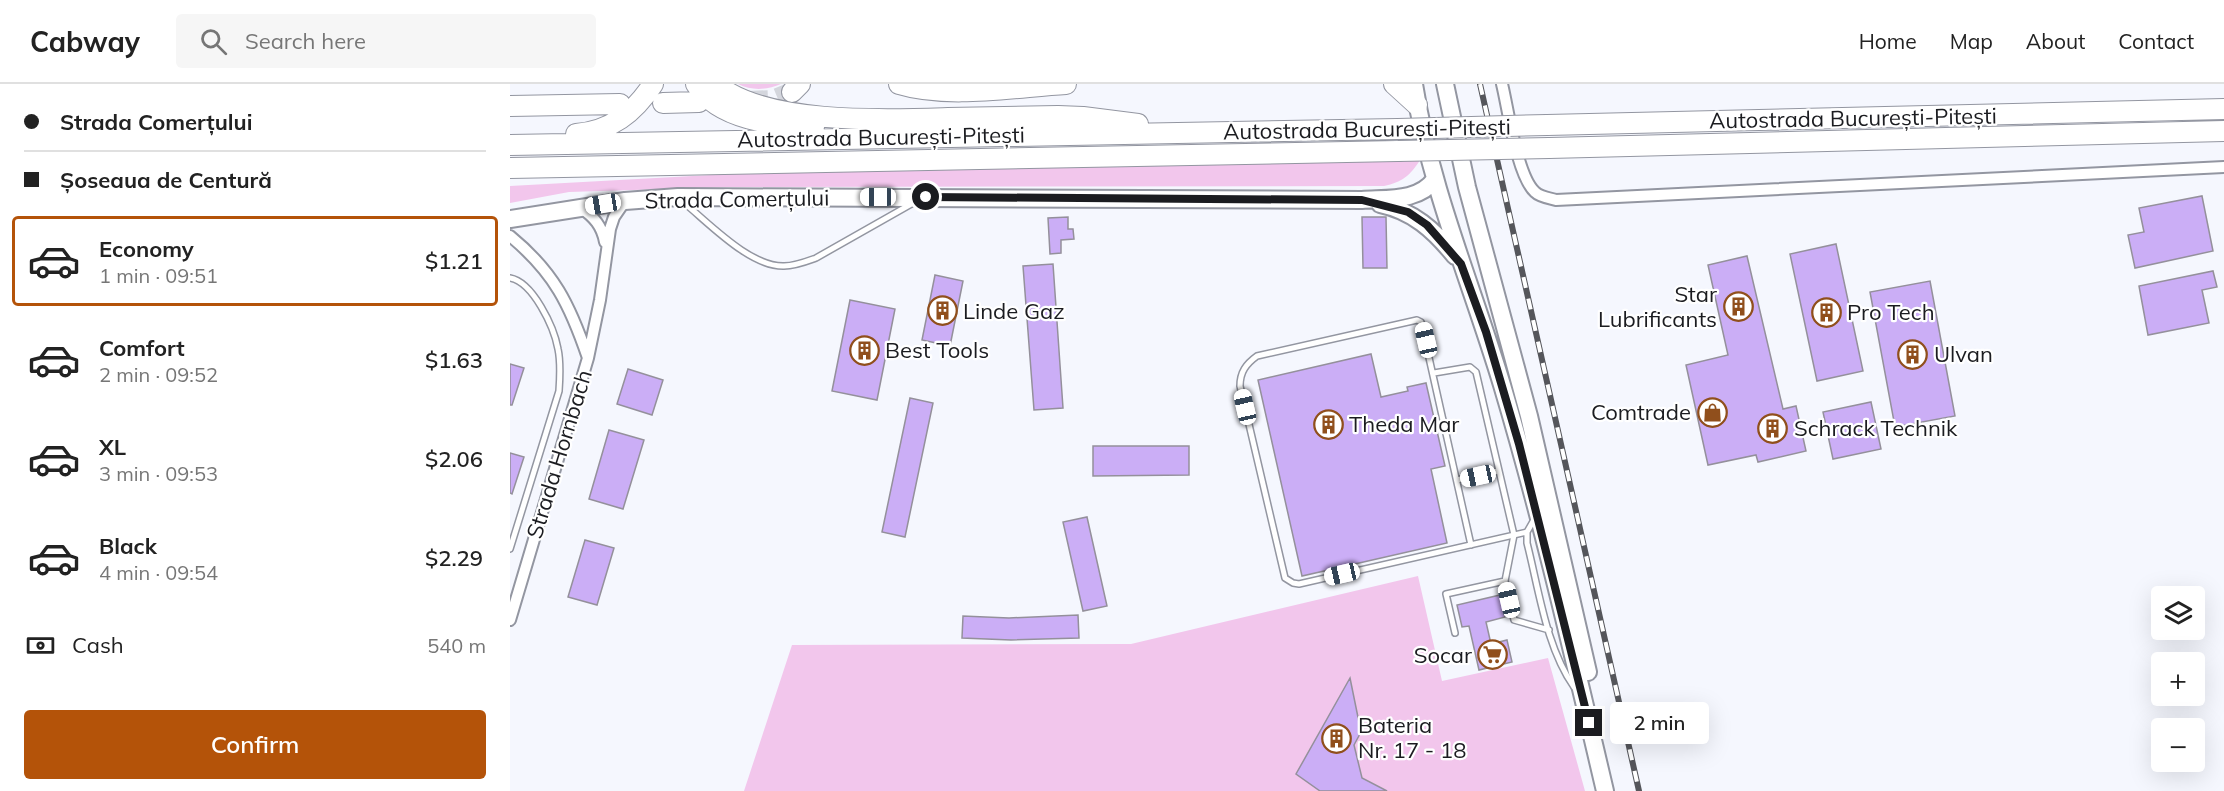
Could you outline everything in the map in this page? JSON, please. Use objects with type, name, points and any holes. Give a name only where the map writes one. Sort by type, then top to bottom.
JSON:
[{"type":"highway","points":[[510,135],[571,134],[601,129],[625,117],[645,97],[653,84]]},
{"type":"highway","points":[[716,84],[742,101],[819,116],[874,120],[1083,117],[1188,132]]},
{"type":"highway","points":[[899,84],[920,90],[947,91],[1066,84]]},
{"type":"highway","points":[[1394,84],[1417,105]]},
{"type":"highway","points":[[663,103],[698,93],[720,107],[752,119],[798,126],[1033,126],[1092,134]]},
{"type":"highway","points":[[510,106],[620,104]]},
{"type":"highway","name":"Autostrada București-Pitești","points":[[510,145],[1547,126],[2224,109]]},
{"type":"highway","name":"Autostrada București-Pitești","points":[[510,168],[1549,148],[2224,131]]},
{"type":"highway","points":[[510,174],[558,166]]},
{"type":"main road","points":[[1414,84],[1435,178],[1461,264],[1486,332],[1537,514],[1605,791]]},
{"type":"main road","points":[[1444,84],[1467,187],[1522,388],[1617,791]]},
{"type":"main road","points":[[1362,200],[1413,195],[1424,191],[1435,178]]},
{"type":"main road","name":"Strada Comerțului","points":[[510,219],[625,201],[678,197],[1362,200]]},
{"type":"main road","points":[[1362,200],[1408,212],[1427,225],[1461,264]]},
{"type":"street","points":[[1502,84],[1518,157],[1528,182],[1537,194],[1556,200],[2224,167]]},
{"type":"street","name":"Strada Hornbach","points":[[510,620],[588,358],[600,300],[606,245],[614,217],[625,201]]},
{"type":"street","points":[[581,208],[598,223],[606,245]]},
{"type":"street","name":"Strada Hornbach","points":[[510,236],[540,264],[561,292],[576,322],[588,358]]},
{"type":"lane","points":[[678,197],[747,254],[771,264],[783,266],[800,264],[816,258],[926,197]]},
{"type":"lane","points":[[510,278],[524,284],[539,302],[558,346],[560,372],[559,391],[510,549]]},
{"type":"lane","points":[[1471,544],[1423,326],[1417,320],[1257,356],[1243,369],[1240,386],[1285,578],[1288,582],[1299,584],[1527,532]]},
{"type":"lane","points":[[1434,373],[1474,368],[1514,535],[1504,581],[1514,620],[1549,630]]},
{"type":"lane","points":[[1457,480],[1498,471]]},
{"type":"lane","points":[[1537,514],[1527,532],[1527,543],[1549,630],[1562,665],[1571,683],[1584,700]]},
{"type":"lane","points":[[1455,633],[1446,594],[1504,581]]},
{"type":"shaded area","points":[[738,84],[781,84],[759,89]]},
{"type":"shaded area","points":[[1420,160],[1405,178],[1384,186],[730,187],[569,192],[510,203],[510,186],[729,174]]},
{"type":"shaded area","points":[[1418,576],[1442,681],[1548,658],[1585,791],[744,791],[792,645],[1131,644]]},
{"type":"building","points":[[2202,196],[2213,251],[2135,268],[2128,235],[2144,232],[2139,208]]},
{"type":"building","points":[[1068,217],[1068,229],[1073,229],[1074,239],[1061,240],[1061,253],[1050,254],[1048,218]]},
{"type":"building","points":[[1362,217],[1386,217],[1387,268],[1363,268]]},
{"type":"building","name":"Pro Tech","points":[[1836,244],[1863,371],[1817,381],[1790,254]]},
{"type":"building","points":[[1747,256],[1783,409],[1796,406],[1806,451],[1758,462],[1756,455],[1708,465],[1686,365],[1728,355],[1708,265]]},
{"type":"building","points":[[1053,264],[1063,408],[1034,410],[1023,266]]},
{"type":"building","points":[[2213,271],[2217,287],[2202,290],[2209,323],[2148,335],[2139,286]]},
{"type":"building","name":"Linde Gaz","points":[[935,275],[963,281],[950,346],[922,340]]},
{"type":"building","name":"Ulvan","points":[[1930,281],[1955,416],[1895,427],[1870,292]]},
{"type":"building","name":"Best Tools","points":[[850,300],[895,309],[877,400],[832,391]]},
{"type":"building","name":"Theda Mar","points":[[1371,354],[1381,397],[1408,391],[1407,387],[1426,383],[1445,466],[1431,469],[1447,543],[1302,576],[1258,380]]},
{"type":"building","points":[[510,364],[524,368],[512,405],[510,405]]},
{"type":"building","points":[[628,369],[663,380],[652,415],[617,404]]},
{"type":"building","points":[[910,398],[933,403],[905,537],[882,532]]},
{"type":"building","points":[[1871,402],[1881,449],[1833,459],[1823,412]]},
{"type":"building","points":[[609,430],[644,440],[623,509],[589,499]]},
{"type":"building","points":[[1093,446],[1189,446],[1189,475],[1093,476]]},
{"type":"building","points":[[510,453],[524,457],[512,494],[510,493]]},
{"type":"building","points":[[1087,517],[1107,606],[1083,611],[1063,522]]},
{"type":"building","points":[[585,540],[614,548],[597,605],[568,597]]},
{"type":"building","name":"Socar","points":[[1500,595],[1505,617],[1486,622],[1491,644],[1507,640],[1512,662],[1479,670],[1469,626],[1462,627],[1457,605]]},
{"type":"building","points":[[1078,615],[1079,638],[1011,640],[962,638],[963,616],[1009,618]]},
{"type":"building","name":"Bateria Nr. 17 - 18","points":[[1350,678],[1361,732],[1354,745],[1362,778],[1387,791],[1320,791],[1296,774]]},
{"type":"tunnel","points":[[748,101],[773,100],[792,92]]},
{"type":"railway","points":[[1480,84],[1639,791]]},
{"type":"place","name":"Star Lubrificants","points":[[1738,307]]},
{"type":"place","name":"Linde Gaz","points":[[942,311]]},
{"type":"place","name":"Pro Tech","points":[[1826,312]]},
{"type":"place","name":"Best Tools","points":[[864,350]]},
{"type":"place","name":"Ulvan","points":[[1913,354]]},
{"type":"place","name":"Comtrade","points":[[1712,412]]},
{"type":"place","name":"Theda Mar","points":[[1328,424]]},
{"type":"place","name":"Schrack Technik","points":[[1773,428]]},
{"type":"place","name":"Socar","points":[[1493,655]]},
{"type":"place","name":"Bateria Nr. 17 - 18","points":[[1337,738]]},
{"type":"route","points":[[926,197],[1362,200],[1408,212],[1427,225],[1442,239],[1461,264],[1486,332],[1519,444],[1589,723]]}]
